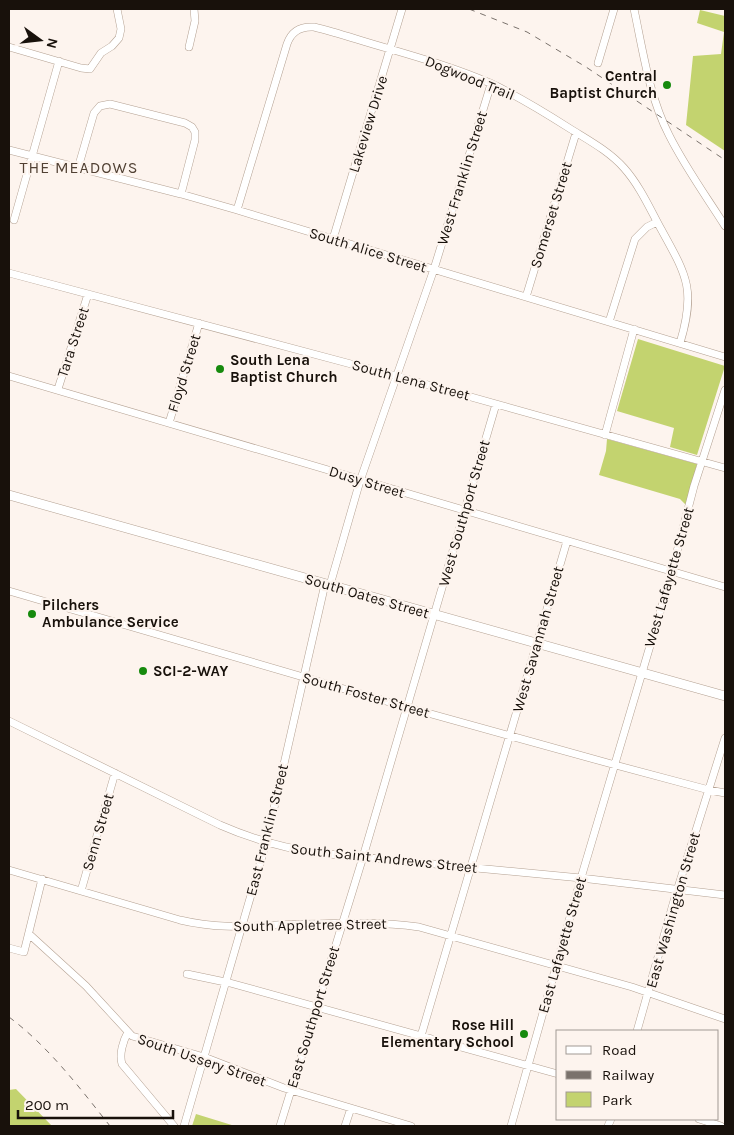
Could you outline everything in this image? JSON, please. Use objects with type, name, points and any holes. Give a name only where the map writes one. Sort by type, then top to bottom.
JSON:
[{"type":"main road","name":"South Oates Street","points":[[9,495],[725,696]]},
{"type":"street","points":[[9,47],[85,69],[93,67],[98,56],[112,46],[119,38],[121,29],[117,9]]},
{"type":"street","points":[[189,47],[195,21],[194,9]]},
{"type":"street","name":"Lakeview Drive","points":[[333,239],[402,9]]},
{"type":"street","points":[[598,63],[614,9]]},
{"type":"street","points":[[634,9],[654,94],[664,123],[690,173],[725,226]]},
{"type":"street","name":"Dogwood Trail","points":[[237,210],[287,44],[293,34],[302,27],[314,26],[448,67],[490,84],[524,100],[598,145],[613,157],[624,168],[642,193],[680,263],[687,282],[689,306],[680,343]]},
{"type":"street","points":[[14,220],[60,62]]},
{"type":"street","name":"West Franklin Street","points":[[303,677],[327,585],[360,481],[434,269],[490,84]]},
{"type":"street","points":[[78,168],[93,115],[100,106],[110,104],[186,123],[192,127],[196,137],[181,194]]},
{"type":"street","name":"Somerset Street","points":[[526,297],[576,132]]},
{"type":"street","name":"South Alice Street","points":[[9,150],[237,210],[725,357]]},
{"type":"street","points":[[609,322],[635,239],[647,227],[657,222]]},
{"type":"street","name":"South Lena Street","points":[[9,272],[396,376],[725,468]]},
{"type":"street","name":"Tara Street","points":[[58,389],[88,294]]},
{"type":"street","name":"Floyd Street","points":[[169,423],[199,323]]},
{"type":"street","points":[[605,435],[634,330]]},
{"type":"street","name":"Dusy Street","points":[[9,376],[725,587]]},
{"type":"street","name":"West Lafayette Street","points":[[614,765],[642,673],[701,462],[725,390]]},
{"type":"street","name":"West Southport Street","points":[[406,708],[496,404]]},
{"type":"street","name":"West Savannah Street","points":[[421,1036],[567,541]]},
{"type":"street","name":"South Foster Street","points":[[9,591],[406,708],[614,765],[709,790],[725,792]]},
{"type":"street","name":"East Franklin Street","points":[[184,1126],[266,843],[303,677]]},
{"type":"street","name":"East Southport Street","points":[[280,1126],[341,923],[363,857],[406,708]]},
{"type":"street","name":"South Saint Andrews Street","points":[[9,721],[220,824],[266,843],[311,852],[581,878],[725,895]]},
{"type":"street","name":"East Washington Street","points":[[637,1030],[672,906],[725,738]]},
{"type":"street","name":"East Lafayette Street","points":[[511,1126],[614,765]]},
{"type":"street","name":"Senn Street","points":[[81,891],[115,773]]},
{"type":"street","name":"South Appletree Street","points":[[9,870],[192,923],[218,927],[366,922],[400,924],[451,936],[649,992],[725,1019]]},
{"type":"street","points":[[9,948],[24,952],[42,879]]},
{"type":"street","name":"South Ussery Street","points":[[29,934],[86,986],[128,1032],[137,1039],[204,1057],[290,1090],[411,1126]]},
{"type":"street","points":[[187,974],[316,1007],[556,1073]]},
{"type":"street","points":[[128,1032],[121,1055],[122,1064],[174,1126]]},
{"type":"street","points":[[345,1126],[351,1108]]},
{"type":"street","points":[[701,1120],[721,1126]]},
{"type":"green space","points":[[700,10],[725,16],[725,151],[686,125],[693,56],[721,54],[724,32],[697,23]]},
{"type":"green space","points":[[638,339],[725,366],[697,455],[670,447],[674,428],[617,411]]},
{"type":"green space","points":[[607,439],[697,464],[686,505],[680,499],[599,475],[606,451]]},
{"type":"green space","points":[[16,1089],[52,1126],[9,1126],[9,1090]]},
{"type":"green space","points":[[196,1114],[235,1126],[192,1126]]},
{"type":"railway","points":[[469,9],[527,32],[586,67],[725,160]]},
{"type":"railway","points":[[9,1017],[50,1054],[110,1126]]},
{"type":"place","name":"Central Baptist Church","points":[[667,85]]},
{"type":"place","name":"South Lena Baptist Church","points":[[220,369]]},
{"type":"place","name":"Pilchers Ambulance Service","points":[[32,614]]},
{"type":"place","name":"SCI-2-WAY","points":[[143,671]]},
{"type":"place","name":"Rose Hill Elementary School","points":[[524,1034]]},
{"type":"district","name":"THE MEADOWS","points":[[79,167]]}]
